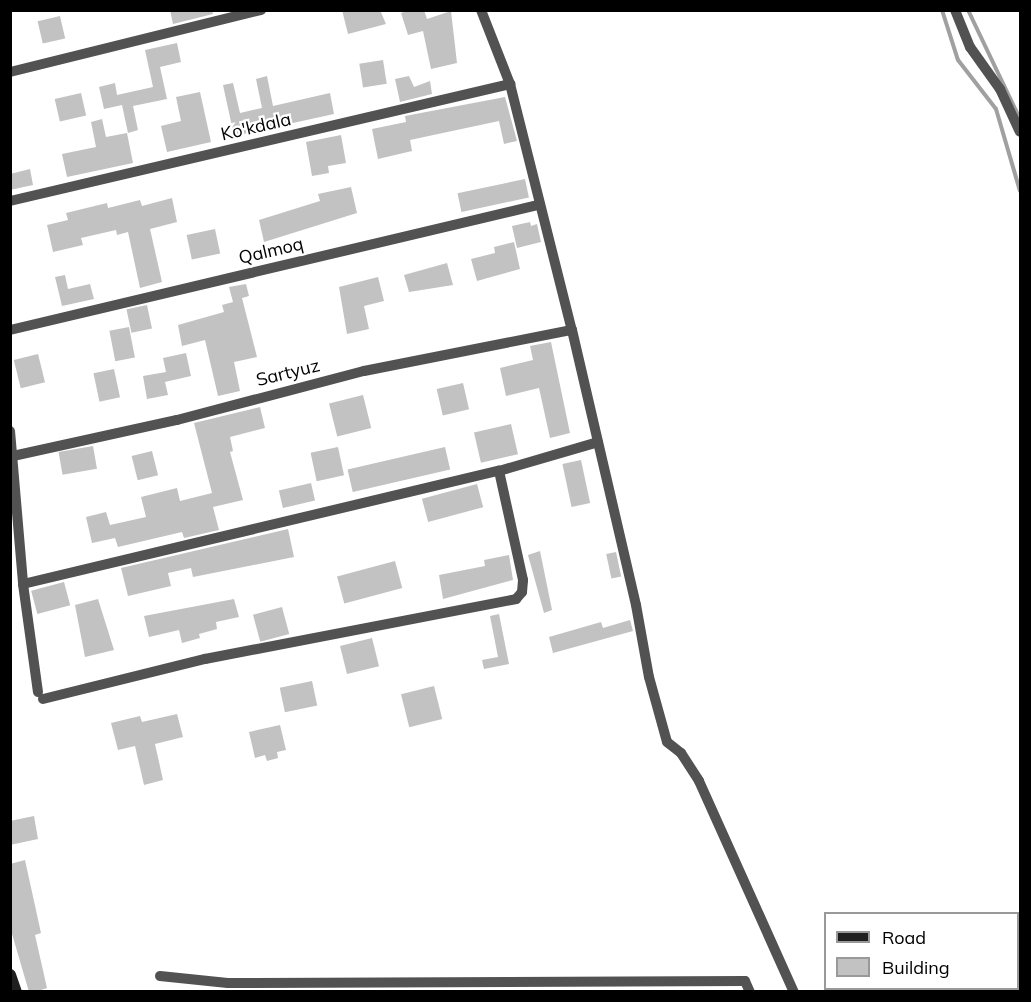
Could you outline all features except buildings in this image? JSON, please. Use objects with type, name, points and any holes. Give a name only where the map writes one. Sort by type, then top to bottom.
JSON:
[{"type":"main road","points":[[10,975],[16,992]]},
{"type":"street","points":[[10,72],[261,10]]},
{"type":"street","points":[[481,10],[510,84],[538,205],[572,330],[649,676],[667,742],[681,753],[699,781],[794,992]]},
{"type":"street","points":[[955,10],[970,47],[1000,89],[1020,132]]},
{"type":"street","name":"Ko'kdala","points":[[10,201],[510,84]]},
{"type":"street","name":"Qalmoq","points":[[10,330],[538,205]]},
{"type":"street","name":"Sartyuz","points":[[13,456],[177,420],[364,371],[572,330]]},
{"type":"street","points":[[10,431],[23,585],[40,696],[205,659],[516,599],[522,592],[523,580],[499,471]]},
{"type":"street","points":[[23,585],[499,471],[598,442]]},
{"type":"street","points":[[160,976],[228,987],[745,981],[750,992]]},
{"type":"waterway","points":[[942,10],[958,60],[996,109],[1020,191]]},
{"type":"waterway","points":[[968,10],[1020,119]]}]
